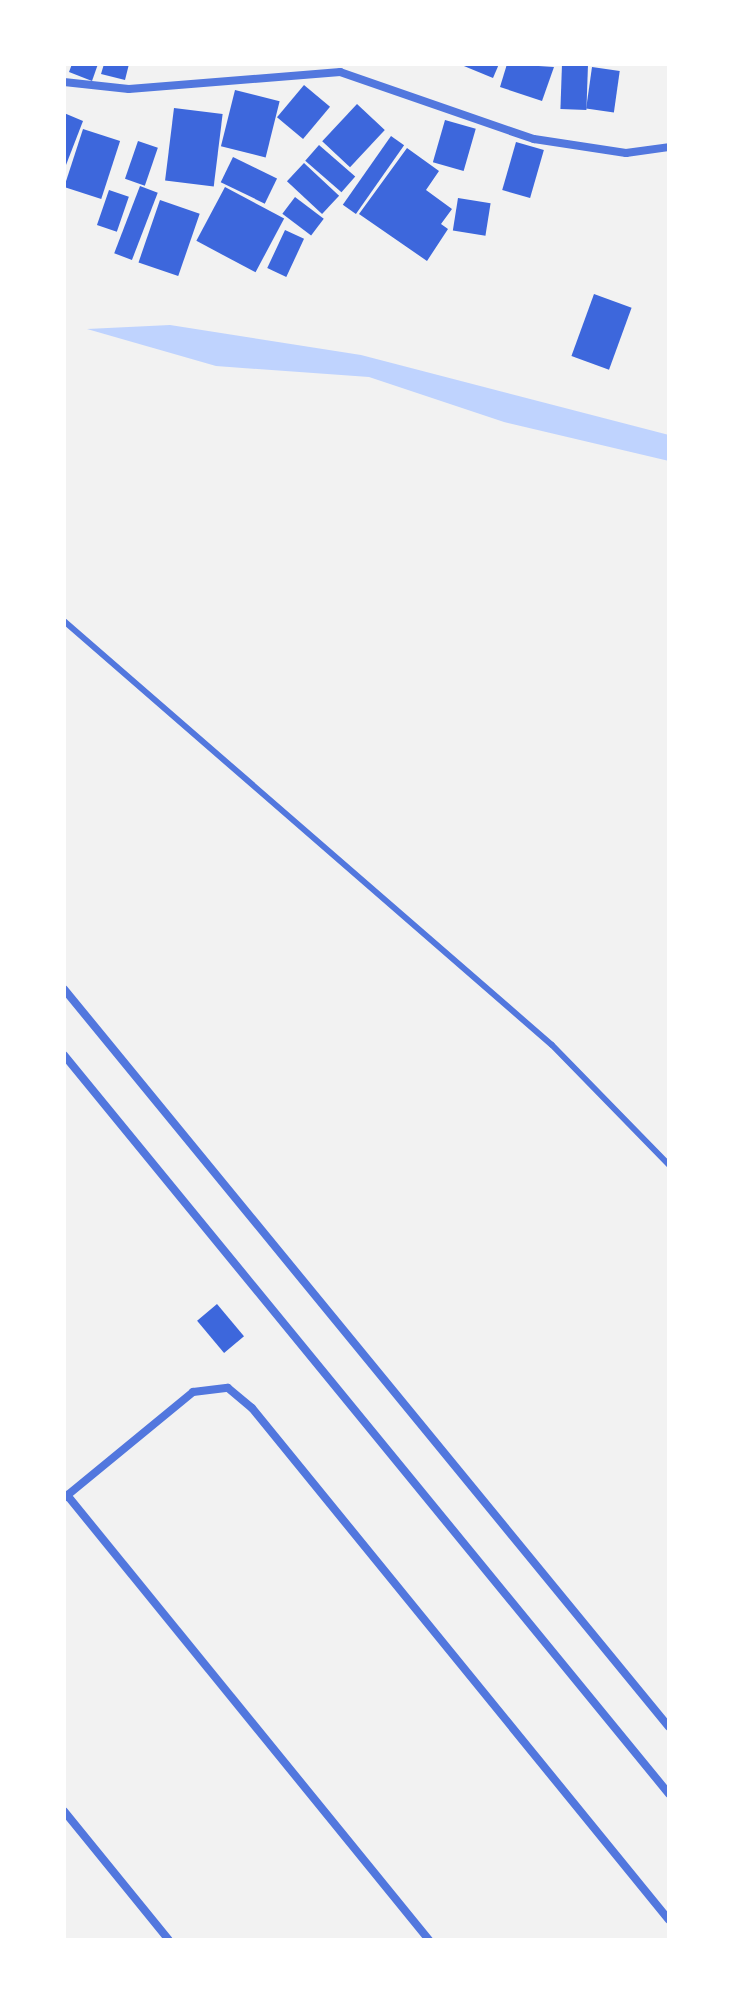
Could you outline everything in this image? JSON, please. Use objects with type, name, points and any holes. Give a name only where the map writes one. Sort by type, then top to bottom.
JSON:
[{"type":"street","points":[[64,82],[129,89],[343,68],[534,139],[626,153],[669,147]]},
{"type":"street","points":[[64,989],[669,1727]]},
{"type":"street","points":[[64,1055],[669,1794]]},
{"type":"street","points":[[429,1940],[66,1496],[193,1392],[228,1388],[252,1408],[669,1920]]},
{"type":"street","points":[[64,1811],[169,1940]]},
{"type":"lane","points":[[64,621],[552,1045],[669,1165]]},
{"type":"water","points":[[170,325],[361,355],[669,435],[669,461],[504,422],[369,377],[216,366],[87,329]]},
{"type":"building","points":[[72,64],[98,64],[92,81],[69,72]]},
{"type":"building","points":[[104,64],[129,64],[125,80],[101,74]]},
{"type":"building","points":[[459,64],[499,64],[493,78]]},
{"type":"building","points":[[507,64],[554,67],[542,101],[500,87]]},
{"type":"building","points":[[562,64],[588,65],[586,110],[560,109]]},
{"type":"building","points":[[592,67],[620,71],[614,112],[586,109]]},
{"type":"building","points":[[304,85],[330,107],[303,139],[277,117]]},
{"type":"building","points":[[235,90],[280,101],[266,157],[221,146]]},
{"type":"building","points":[[357,104],[385,130],[350,167],[322,141]]},
{"type":"building","points":[[174,108],[223,114],[214,186],[165,180]]},
{"type":"building","points":[[64,113],[83,121],[66,165],[64,164]]},
{"type":"building","points":[[445,120],[476,129],[464,171],[433,162]]},
{"type":"building","points":[[83,129],[120,141],[101,199],[64,187]]},
{"type":"building","points":[[391,136],[404,145],[356,214],[343,205]]},
{"type":"building","points":[[138,141],[158,148],[145,186],[125,179]]},
{"type":"building","points":[[516,142],[544,150],[530,198],[502,190]]},
{"type":"building","points":[[319,145],[355,176],[341,192],[305,161]]},
{"type":"building","points":[[407,148],[439,171],[426,190],[452,209],[441,224],[448,229],[427,261],[359,214]]},
{"type":"building","points":[[233,157],[277,178],[265,204],[221,182]]},
{"type":"building","points":[[304,163],[339,196],[322,214],[287,181]]},
{"type":"building","points":[[140,186],[158,193],[132,260],[114,253]]},
{"type":"building","points":[[225,187],[284,218],[256,272],[196,241]]},
{"type":"building","points":[[109,190],[129,197],[117,232],[97,225]]},
{"type":"building","points":[[295,197],[324,219],[311,235],[282,214]]},
{"type":"building","points":[[458,198],[491,203],[485,236],[453,231]]},
{"type":"building","points":[[160,200],[200,214],[178,276],[139,262]]},
{"type":"building","points":[[285,230],[304,239],[286,277],[267,268]]},
{"type":"building","points":[[594,294],[632,308],[609,370],[571,356]]},
{"type":"building","points":[[217,1304],[244,1336],[224,1353],[197,1321]]}]
